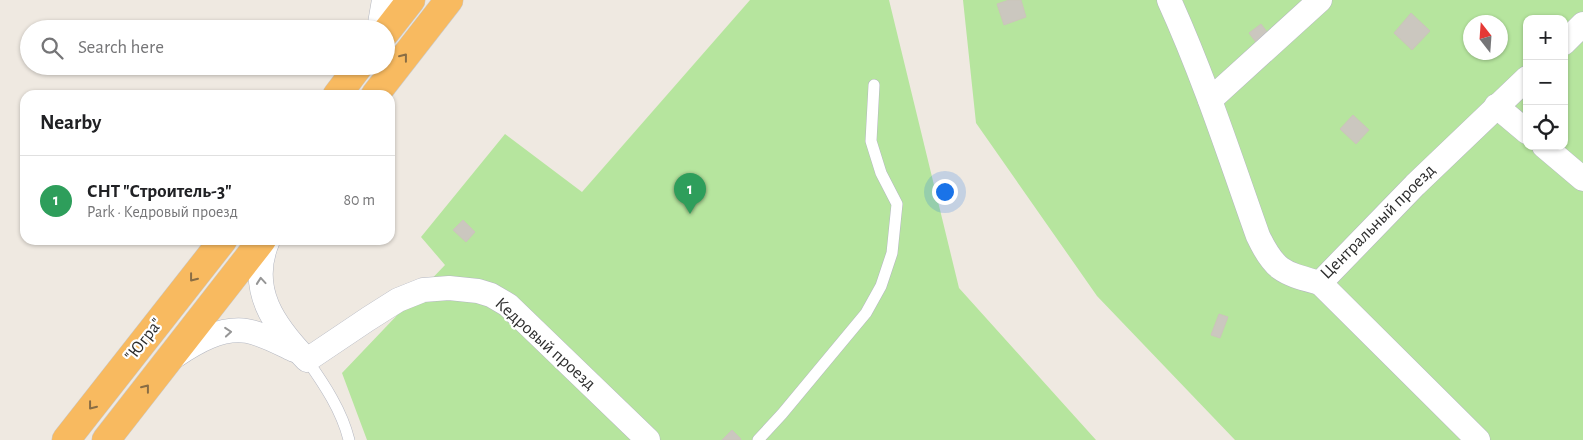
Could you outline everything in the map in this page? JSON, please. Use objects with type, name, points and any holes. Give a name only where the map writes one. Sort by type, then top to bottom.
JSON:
[{"type":"highway","points":[[395,20],[411,0]]},
{"type":"highway","points":[[395,69],[448,0]]},
{"type":"highway","points":[[341,90],[352,75]]},
{"type":"highway","points":[[379,90],[390,75]]},
{"type":"highway","name":"\"Югра\"","points":[[66,440],[219,245]]},
{"type":"highway","name":"\"Югра\"","points":[[106,440],[258,245]]},
{"type":"street","points":[[381,20],[384,0]]},
{"type":"street","name":"Центральный проезд","points":[[1169,0],[1188,42],[1258,236],[1266,252],[1274,264],[1290,275],[1320,283],[1415,185],[1523,82]]},
{"type":"street","points":[[1210,100],[1320,0]]},
{"type":"street","points":[[1568,39],[1583,24]]},
{"type":"street","points":[[1496,106],[1523,129]]},
{"type":"street","points":[[1549,150],[1583,179]]},
{"type":"street","points":[[266,245],[262,253],[260,271],[262,292],[267,307],[277,324],[304,357]]},
{"type":"street","points":[[1320,283],[1478,440]]},
{"type":"street","name":"Кедровый проезд","points":[[304,357],[398,300],[423,290],[449,288],[478,290],[508,305],[648,440]]},
{"type":"street","points":[[169,359],[198,341],[222,332],[246,331],[268,338],[304,357]]},
{"type":"lane","points":[[758,440],[866,313],[880,286],[892,252],[897,204],[881,173],[871,141],[874,84]]},
{"type":"lane","points":[[304,357],[320,378],[331,398],[349,440]]},
{"type":"green space","points":[[750,0],[889,0],[959,288],[1096,440],[367,440],[342,373],[445,265],[421,237],[505,134],[582,192]]},
{"type":"green space","points":[[963,0],[1583,0],[1583,440],[1235,440],[1097,296],[976,123]]},
{"type":"building","points":[[1009,0],[1021,0],[1026,17],[1004,25],[997,4]]},
{"type":"building","points":[[1411,13],[1430,31],[1412,50],[1394,33]]},
{"type":"building","points":[[1261,24],[1271,37],[1258,45],[1249,33]]},
{"type":"building","points":[[1353,115],[1369,130],[1356,144],[1340,129]]},
{"type":"building","points":[[463,220],[475,232],[466,242],[453,230]]},
{"type":"building","points":[[1219,314],[1228,317],[1220,338],[1211,335]]},
{"type":"building","points":[[732,430],[740,440],[722,440]]},
{"type":"place","name":"СНТ \"Строитель-3\"","points":[[690,214]]}]
